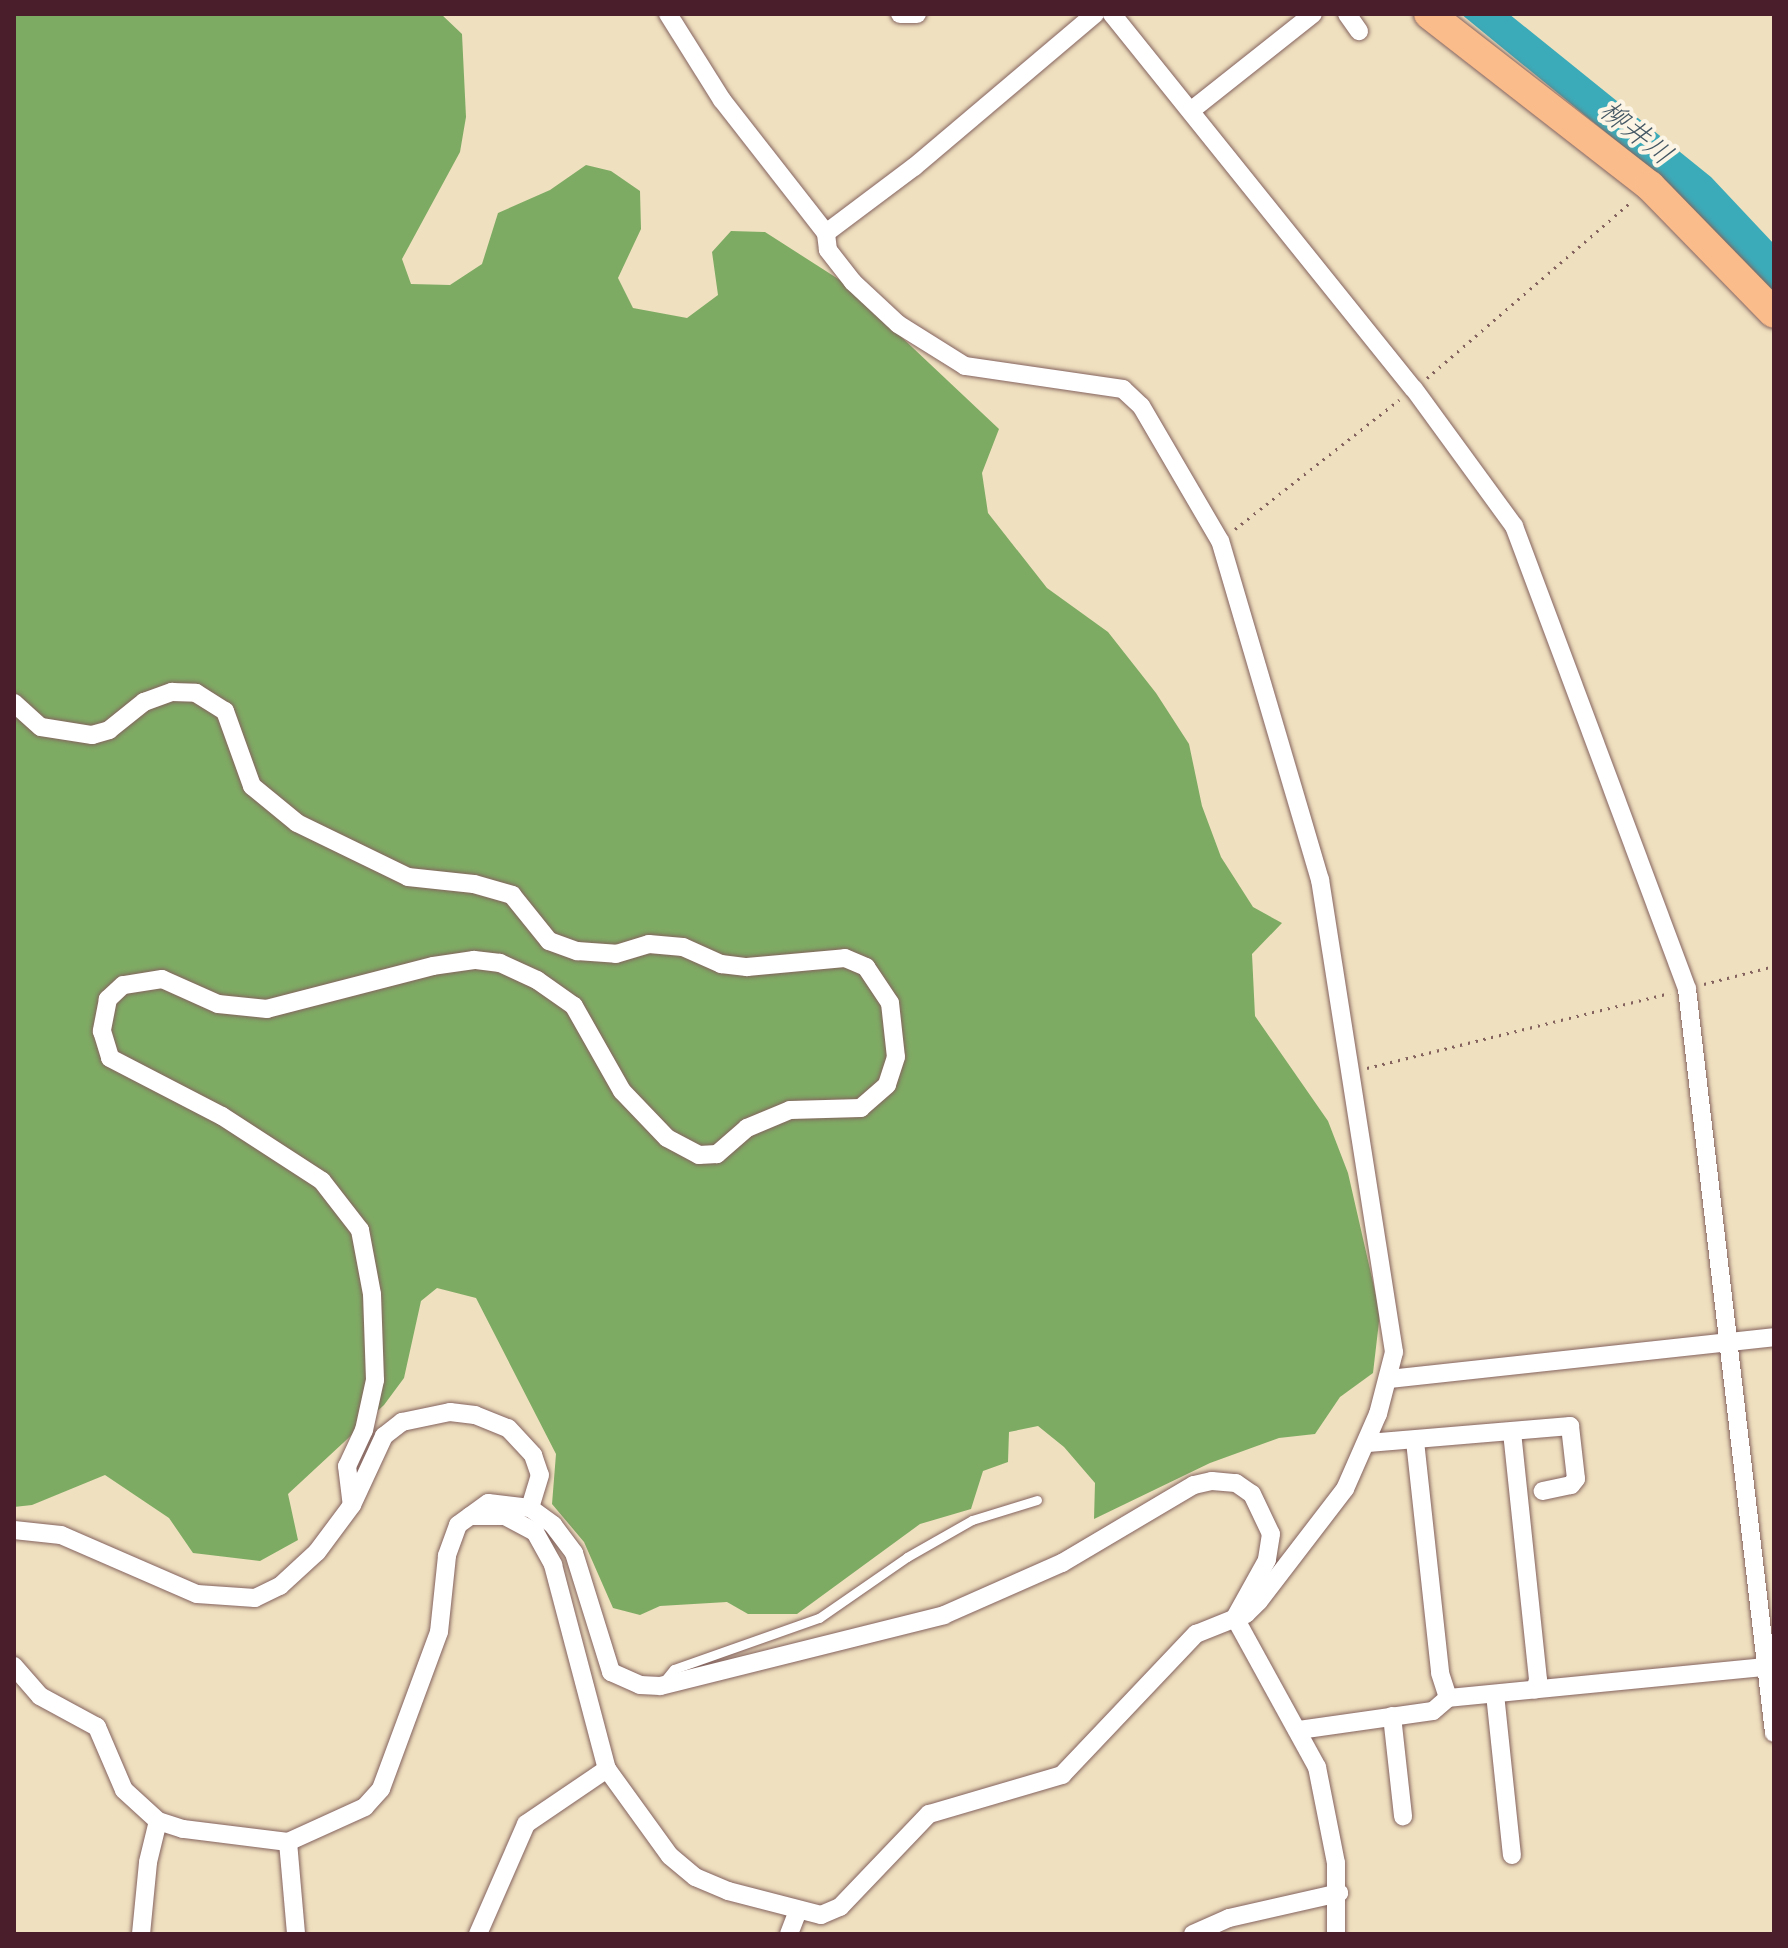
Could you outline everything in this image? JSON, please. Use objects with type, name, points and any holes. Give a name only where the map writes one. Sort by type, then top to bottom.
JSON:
[{"type":"main road","points":[[1429,14],[1650,186],[1774,313]]},
{"type":"street","points":[[470,1516],[520,1520],[535,1532],[553,1565],[607,1769],[662,1845],[695,1877],[798,1911],[821,1915],[840,1907],[929,1814],[1062,1775],[1196,1634],[1235,1618],[1259,1601],[1324,1523],[1368,1443],[1389,1379],[1394,1327],[1320,880],[1220,541],[1141,406],[1123,389],[965,366],[898,324],[853,282],[828,250],[826,233],[722,100],[668,14]]},
{"type":"street","points":[[900,14],[917,14]]},
{"type":"street","points":[[826,233],[914,167],[1095,14]]},
{"type":"street","points":[[1112,14],[1193,109],[1414,389],[1514,526],[1687,989],[1770,1666],[1774,1733]]},
{"type":"street","points":[[1193,109],[1313,14]]},
{"type":"street","points":[[1347,14],[1359,31]]},
{"type":"street","points":[[14,703],[41,727],[92,735],[109,730],[144,702],[172,692],[196,693],[225,711],[252,786],[297,823],[408,877],[512,895],[549,941],[577,951],[616,954],[649,944],[683,947],[721,964],[747,967],[845,958],[866,967],[890,1003],[896,1057],[887,1085],[861,1108],[790,1110],[747,1128],[717,1154],[699,1155],[667,1138],[622,1091],[574,1006],[537,980],[500,963],[474,960],[433,966],[267,1009],[218,1004],[162,979],[123,985],[108,999],[102,1031],[110,1058],[222,1116],[322,1181],[360,1230],[372,1294],[375,1380],[364,1430],[347,1466],[352,1505]]},
{"type":"street","points":[[1389,1379],[1774,1337]]},
{"type":"street","points":[[14,1530],[61,1535],[197,1594],[242,1599],[280,1586],[317,1552],[352,1505],[384,1436],[402,1422],[450,1412],[475,1415],[508,1428],[533,1455],[540,1475],[530,1508]]},
{"type":"street","points":[[1368,1443],[1570,1426],[1576,1479],[1571,1485],[1543,1491]]},
{"type":"street","points":[[1512,1432],[1538,1680],[1535,1690]]},
{"type":"street","points":[[1415,1441],[1440,1673],[1448,1698]]},
{"type":"street","points":[[14,1666],[40,1696],[97,1727],[124,1790],[158,1821],[183,1829],[288,1842],[365,1807],[381,1789],[439,1632],[450,1540],[470,1516],[488,1503],[530,1508],[553,1525],[574,1553],[611,1672],[626,1681],[660,1686],[944,1615],[1062,1563],[1194,1485],[1212,1481],[1236,1483],[1252,1494],[1271,1534],[1267,1560],[1235,1618]]},
{"type":"street","points":[[1235,1618],[1299,1730],[1323,1787],[1339,1893],[1336,1934]]},
{"type":"street","points":[[1299,1730],[1433,1711],[1448,1698],[1770,1666]]},
{"type":"street","points":[[1495,1694],[1512,1855]]},
{"type":"street","points":[[1392,1716],[1403,1816]]},
{"type":"street","points":[[478,1934],[526,1824],[607,1769]]},
{"type":"street","points":[[141,1934],[148,1862],[158,1821]]},
{"type":"street","points":[[288,1842],[296,1934]]},
{"type":"street","points":[[1193,1934],[1229,1918],[1339,1893]]},
{"type":"street","points":[[789,1934],[798,1911]]},
{"type":"street","points":[[820,1934],[821,1915]]},
{"type":"lane","points":[[660,1686],[674,1669],[819,1618],[907,1557],[972,1520],[1037,1500]]},
{"type":"path","points":[[1220,541],[1414,389],[1650,186]]},
{"type":"path","points":[[1351,1070],[1774,966]]},
{"type":"green space","points":[[14,14],[441,14],[462,34],[466,117],[460,152],[402,259],[411,284],[450,285],[482,264],[498,213],[550,190],[586,165],[611,171],[640,191],[641,229],[618,278],[633,308],[687,318],[718,295],[712,252],[731,231],[765,232],[843,282],[999,429],[982,473],[988,513],[1047,588],[1108,632],[1156,693],[1189,744],[1202,806],[1221,857],[1253,907],[1282,923],[1252,954],[1255,1016],[1328,1121],[1348,1173],[1380,1313],[1373,1373],[1340,1397],[1315,1434],[1279,1438],[1210,1463],[1094,1519],[1095,1483],[1064,1447],[1038,1426],[1009,1432],[1008,1462],[983,1471],[971,1509],[920,1524],[797,1614],[748,1614],[727,1602],[660,1606],[640,1615],[613,1608],[584,1542],[552,1504],[556,1454],[476,1298],[437,1288],[421,1301],[404,1378],[384,1405],[288,1494],[298,1540],[260,1561],[193,1553],[169,1518],[105,1475],[32,1505],[14,1507]]},
{"type":"water","name":"柳井川","points":[[1461,14],[1509,14],[1711,177],[1774,244],[1774,294],[1669,184]]}]
